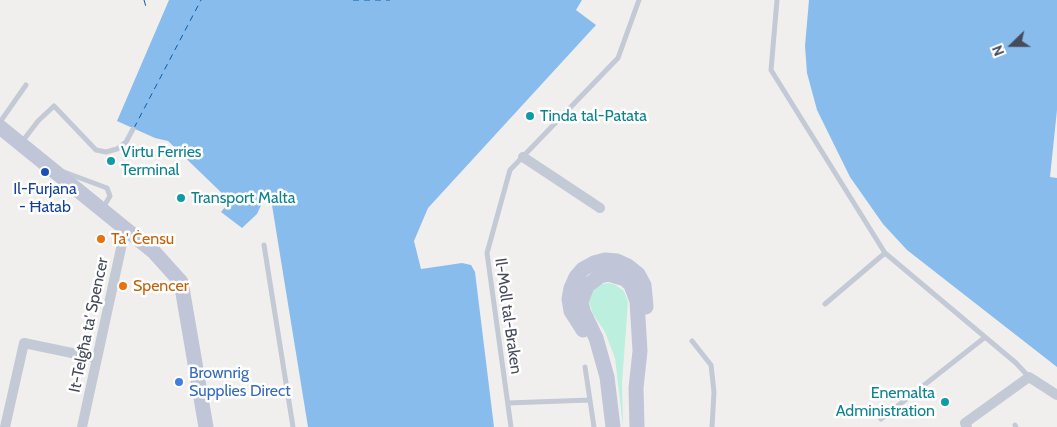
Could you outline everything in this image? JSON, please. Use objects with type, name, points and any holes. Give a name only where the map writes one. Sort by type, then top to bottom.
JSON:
[{"type":"street","points":[[0,127],[154,252],[182,282],[206,427]]},
{"type":"street","points":[[523,157],[600,208]]},
{"type":"street","name":"It-Telgħa ta' Spencer","points":[[82,427],[125,230]]},
{"type":"street","points":[[613,427],[607,377],[596,338],[582,311],[583,294],[593,280],[609,274],[625,279],[631,285],[637,301],[640,350],[636,388],[636,427]]},
{"type":"street","points":[[5,427],[24,343],[96,358]]},
{"type":"street","points":[[967,427],[965,423],[1029,377],[1057,395]]},
{"type":"lane","name":"Il-Moll tal-Braken","points":[[511,427],[487,253],[510,170],[618,58],[639,0]]},
{"type":"lane","points":[[777,0],[771,70],[885,252],[1029,377]]},
{"type":"lane","points":[[0,122],[26,85]]},
{"type":"lane","points":[[21,144],[38,121],[54,106],[88,144],[96,150],[106,152],[117,149],[126,142],[133,129]]},
{"type":"lane","points":[[45,165],[106,186],[110,196],[102,210]]},
{"type":"lane","points":[[264,245],[293,427]]},
{"type":"lane","points":[[825,304],[885,252]]},
{"type":"lane","points":[[881,419],[984,338]]},
{"type":"lane","points":[[692,341],[711,366],[714,392],[712,427]]},
{"type":"lane","points":[[585,367],[594,427]]},
{"type":"lane","points":[[508,403],[590,400]]},
{"type":"green space","points":[[602,284],[614,284],[624,291],[628,302],[622,383],[623,427],[615,358],[605,332],[593,314],[589,302],[593,291]]},
{"type":"water","points":[[169,0],[582,0],[576,10],[596,25],[428,208],[414,241],[421,269],[462,263],[471,265],[475,272],[494,427],[308,427],[270,193],[262,195],[263,201],[257,214],[242,228],[221,212],[230,201],[168,141],[155,138],[117,121]]},
{"type":"water","points":[[809,0],[1057,0],[1057,110],[1050,177],[1057,178],[1057,367],[907,250],[883,224],[850,177],[817,110],[807,73],[805,46]]},
{"type":"ferry route","points":[[144,0],[146,7]]},
{"type":"ferry route","points":[[134,128],[201,0]]},
{"type":"ferry route","points":[[353,0],[390,0]]},
{"type":"place","name":"Tinda tal-Patata","points":[[530,116]]},
{"type":"place","name":"Virtu Ferries Terminal","points":[[111,161]]},
{"type":"place","name":"Il-Furjana - Ħatab","points":[[45,172]]},
{"type":"place","name":"Transport Malta","points":[[181,198]]},
{"type":"place","name":"Ta' Ċensu","points":[[101,239]]},
{"type":"place","name":"Spencer","points":[[123,286]]},
{"type":"place","name":"Brownrig Supplies Direct","points":[[179,382]]},
{"type":"place","name":"Enemalta Administration","points":[[945,402]]}]
